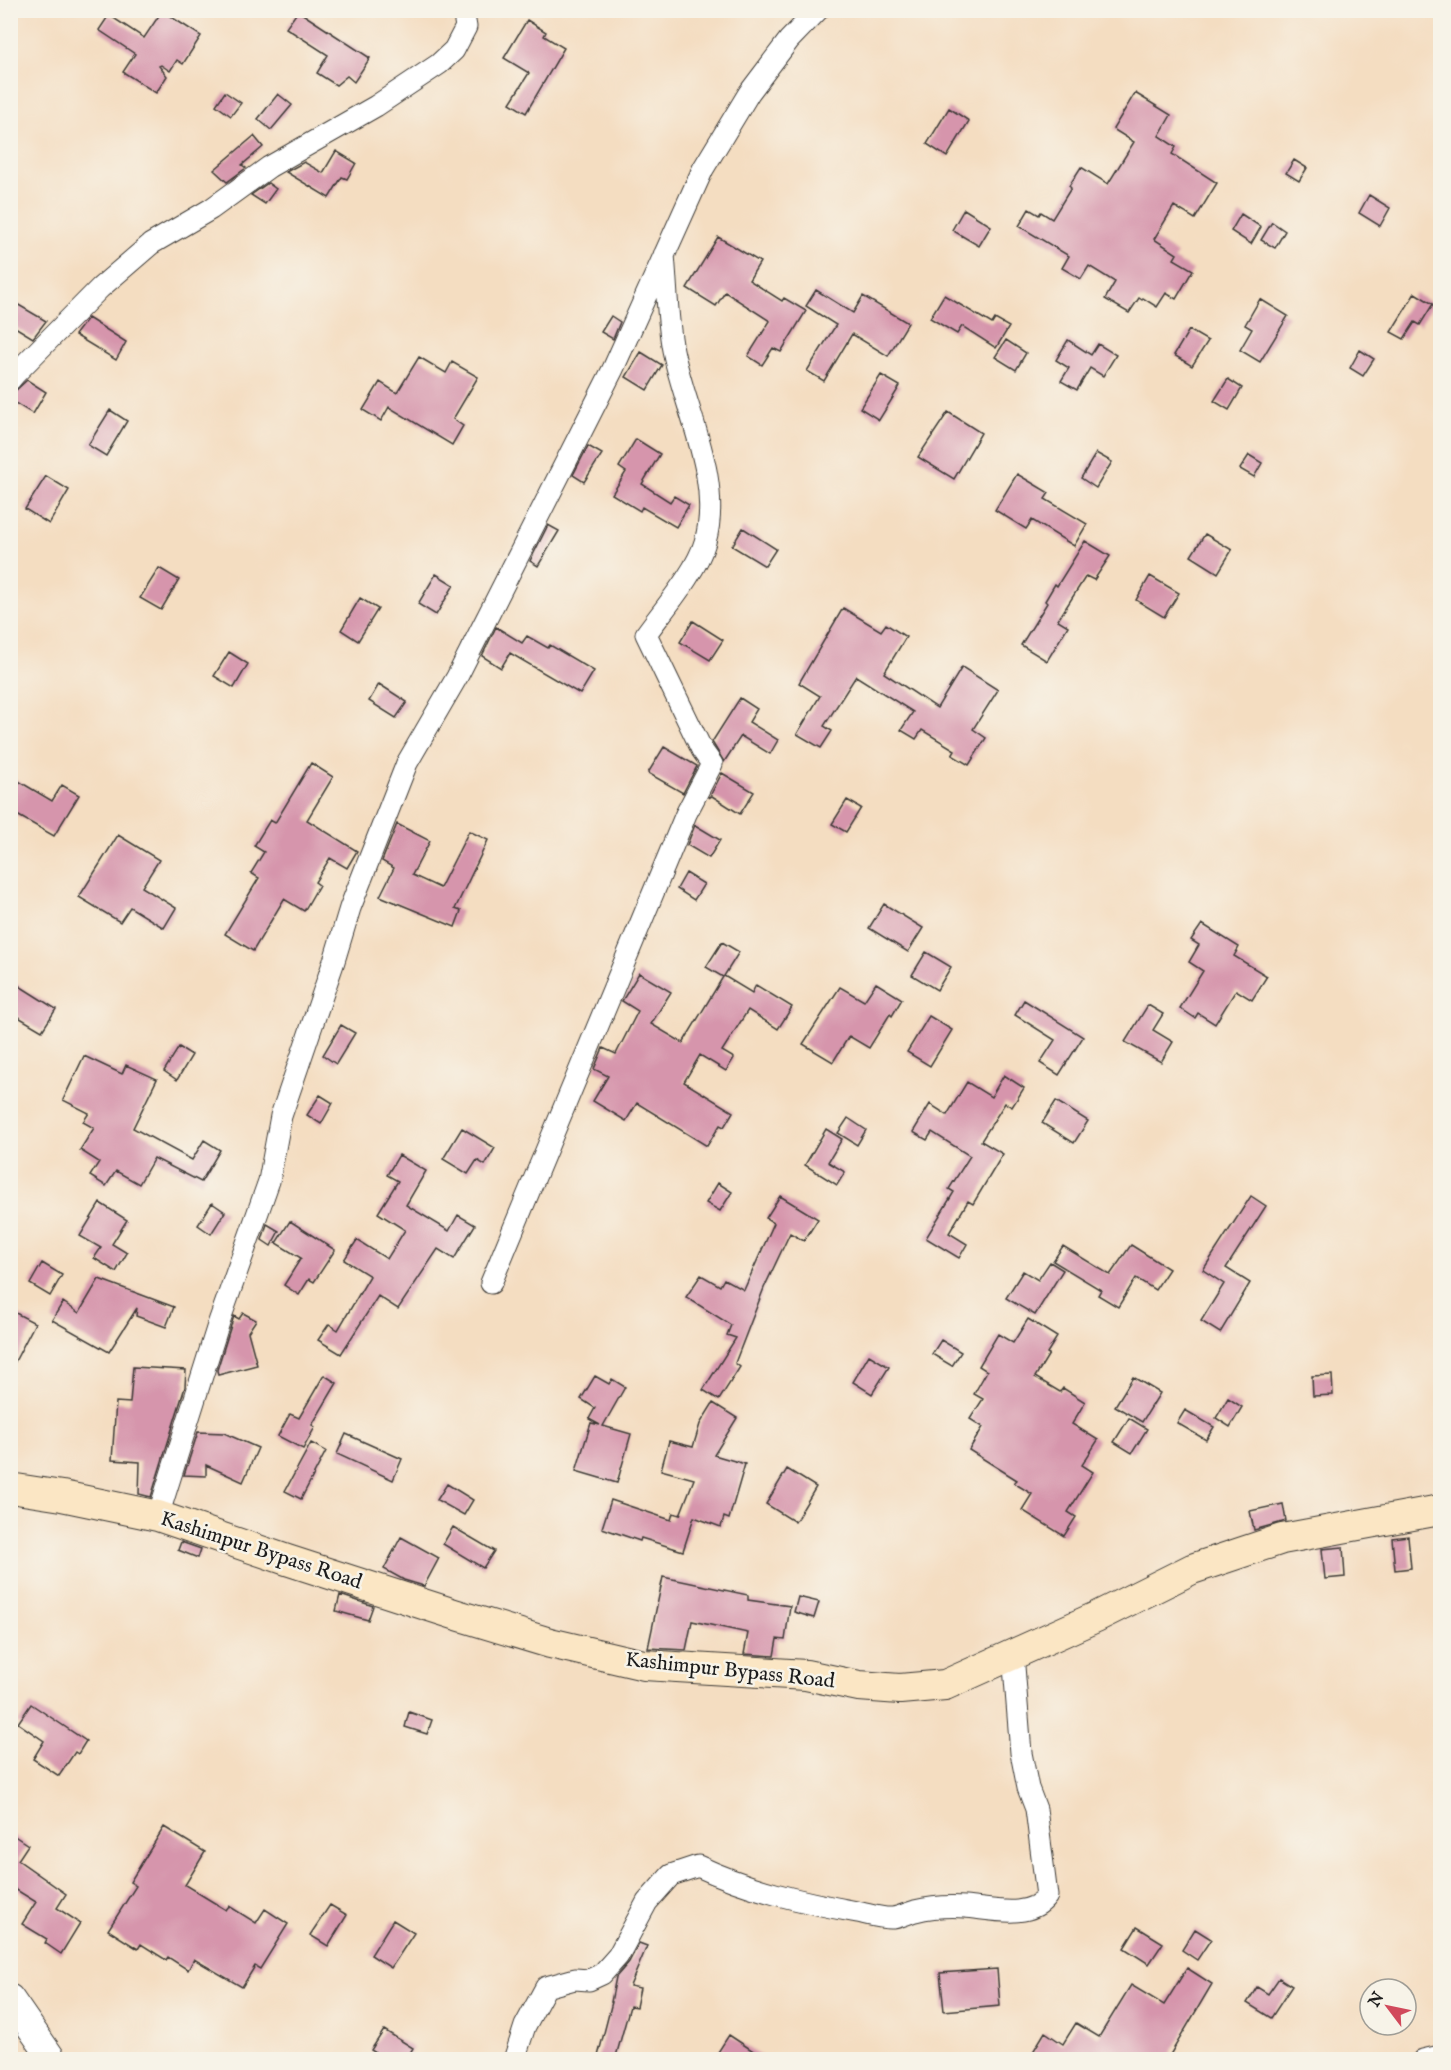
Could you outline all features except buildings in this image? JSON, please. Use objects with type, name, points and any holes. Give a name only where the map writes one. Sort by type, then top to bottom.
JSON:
[{"type":"main road","name":"Kashimpur Bypass Road","points":[[10,1488],[62,1496],[158,1516],[454,1614],[550,1642],[644,1665],[806,1675],[859,1686],[900,1689],[945,1685],[1096,1617],[1191,1569],[1270,1542],[1440,1510]]},
{"type":"street","points":[[10,380],[100,288],[151,244],[211,209],[269,167],[376,106],[439,64],[454,50],[466,27],[463,10]]},
{"type":"street","points":[[158,1516],[219,1322],[269,1181],[281,1116],[350,908],[408,763],[457,677],[613,369],[703,169],[748,93],[789,40],[818,10]]},
{"type":"street","points":[[491,1283],[686,813],[712,764],[702,750],[646,633],[686,580],[705,543],[709,519],[708,480],[673,348],[664,254]]},
{"type":"street","points":[[514,2060],[525,2026],[546,1987],[575,1979],[589,1980],[602,1974],[622,1949],[647,1902],[670,1875],[698,1866],[725,1879],[771,1894],[892,1918],[917,1910],[941,1907],[966,1907],[999,1912],[1041,1905],[1047,1896],[1036,1809],[1028,1788],[1021,1753],[1012,1654]]},
{"type":"street","points":[[10,1998],[53,2060]]},
{"type":"street","points":[[1423,2060],[1440,2056]]}]
